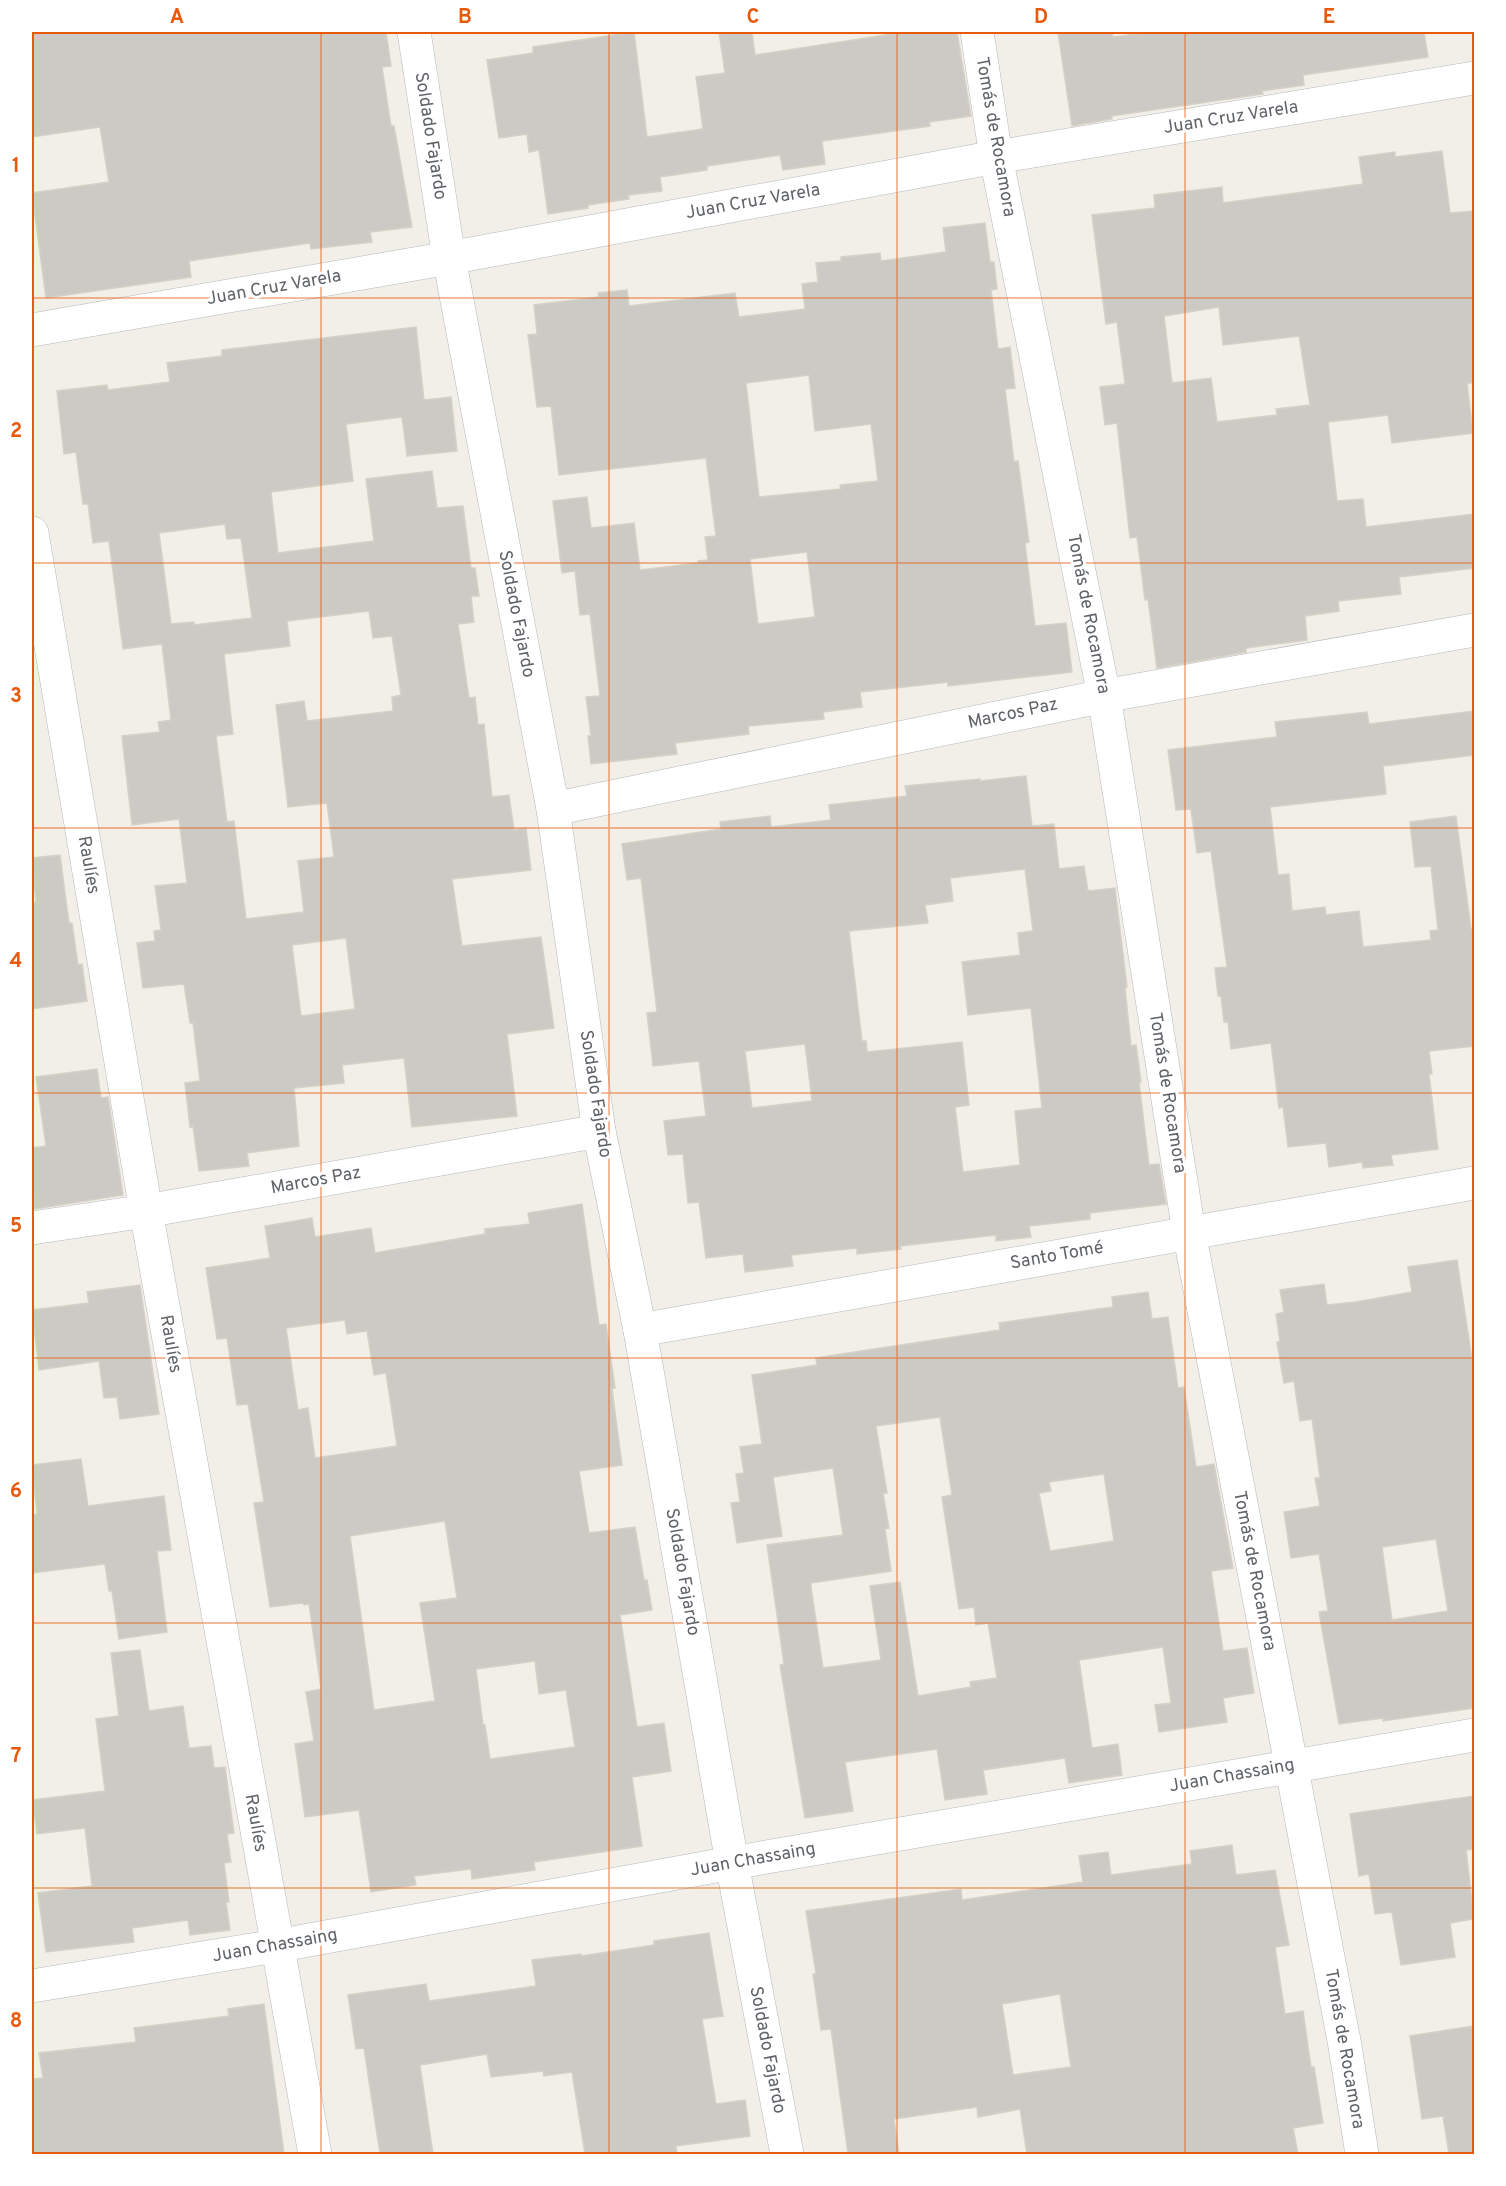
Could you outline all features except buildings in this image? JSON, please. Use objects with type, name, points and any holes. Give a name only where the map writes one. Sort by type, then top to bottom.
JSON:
[{"type":"street","name":"Soldado Fajardo","points":[[414,32],[449,258],[553,809],[599,1131],[640,1330],[732,1863],[787,2154]]},
{"type":"street","name":"Tomás de Rocamora","points":[[976,32],[996,157],[1104,696],[1189,1232],[1345,2046],[1362,2154]]},
{"type":"street","name":"Juan Cruz Varela","points":[[32,330],[449,258],[996,157],[1474,78]]},
{"type":"street","name":"Raulíes","points":[[32,533],[146,1211],[315,2154]]},
{"type":"street","name":"Marcos Paz","points":[[553,809],[1104,696],[1474,630]]},
{"type":"street","name":"Marcos Paz","points":[[32,1228],[146,1211],[599,1131]]},
{"type":"street","name":"Santo Tomé","points":[[640,1330],[1474,1183]]},
{"type":"street","name":"Juan Chassaing","points":[[32,1986],[276,1946],[732,1863],[1474,1735]]}]
